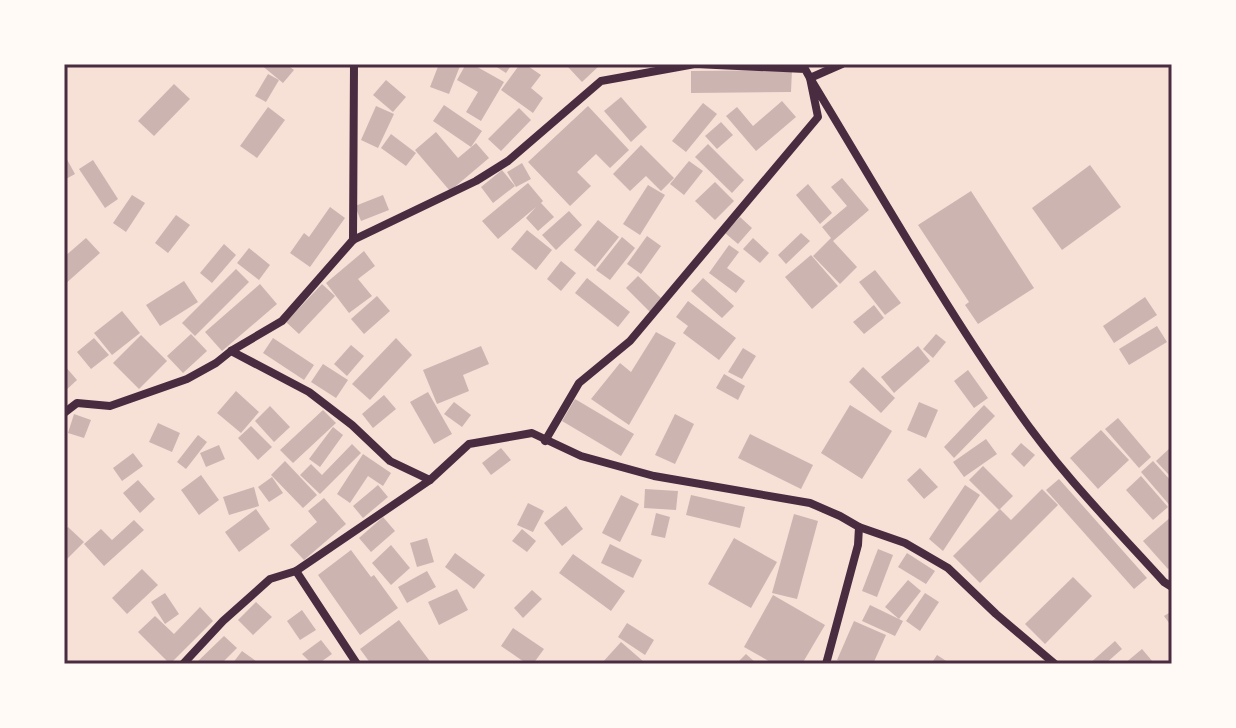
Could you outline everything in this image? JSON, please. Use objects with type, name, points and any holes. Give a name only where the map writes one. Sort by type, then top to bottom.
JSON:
[{"type":"street","points":[[353,240],[354,64]]},
{"type":"street","points":[[64,413],[77,403],[110,406],[187,379],[216,363],[282,321],[353,240],[476,181],[508,161],[601,81],[695,64],[805,69],[965,332],[1016,409],[1067,476],[1172,587]]},
{"type":"street","points":[[810,78],[842,64]]},
{"type":"street","points":[[545,441],[579,383],[630,341],[818,117],[810,78]]},
{"type":"street","points":[[231,351],[309,392],[352,425],[390,461],[430,480]]},
{"type":"street","points":[[183,664],[223,621],[270,579],[296,571],[430,480],[469,444],[532,433],[581,456],[654,476],[810,503],[859,527],[905,543],[948,568],[1055,664]]},
{"type":"street","points":[[826,664],[858,545],[859,527]]},
{"type":"street","points":[[296,571],[357,664]]},
{"type":"building","points":[[260,64],[286,64],[294,70],[283,83]]},
{"type":"building","points":[[439,64],[460,66],[449,94],[430,87]]},
{"type":"building","points":[[466,64],[472,64],[504,82],[481,121],[466,112],[478,92],[457,80]]},
{"type":"building","points":[[492,64],[512,64],[506,73]]},
{"type":"building","points":[[520,64],[541,75],[531,88],[543,98],[533,113],[501,90]]},
{"type":"building","points":[[572,64],[599,66],[582,82],[568,67]]},
{"type":"building","points":[[792,70],[791,92],[691,93],[691,71]]},
{"type":"building","points":[[268,74],[279,80],[266,102],[255,96]]},
{"type":"building","points":[[386,80],[406,97],[393,112],[373,95]]},
{"type":"building","points":[[174,84],[190,99],[154,136],[138,121]]},
{"type":"building","points":[[621,97],[647,127],[631,142],[604,111]]},
{"type":"building","points":[[782,101],[796,117],[756,151],[726,116],[737,107],[753,126]]},
{"type":"building","points":[[703,103],[717,114],[686,152],[672,141]]},
{"type":"building","points":[[444,105],[482,131],[471,147],[433,121]]},
{"type":"building","points":[[376,106],[394,114],[378,148],[361,140]]},
{"type":"building","points":[[588,106],[629,150],[610,168],[596,154],[577,172],[591,186],[570,206],[528,162]]},
{"type":"building","points":[[268,107],[285,120],[257,158],[240,146]]},
{"type":"building","points":[[519,108],[531,120],[501,151],[488,139]]},
{"type":"building","points":[[721,122],[733,135],[717,149],[705,136]]},
{"type":"building","points":[[436,132],[458,158],[476,143],[489,158],[450,191],[415,150]]},
{"type":"building","points":[[391,134],[416,153],[406,166],[381,148]]},
{"type":"building","points":[[708,144],[744,180],[732,193],[695,157]]},
{"type":"building","points":[[641,145],[674,178],[661,191],[646,176],[630,191],[613,174]]},
{"type":"building","points":[[64,154],[75,174],[64,180]]},
{"type":"building","points":[[93,160],[118,199],[105,208],[79,169]]},
{"type":"building","points":[[689,161],[703,171],[684,195],[670,184]]},
{"type":"building","points":[[522,163],[531,179],[516,187],[507,172]]},
{"type":"building","points":[[1090,165],[1121,207],[1062,250],[1032,208]]},
{"type":"building","points":[[502,170],[515,186],[493,203],[481,187]]},
{"type":"building","points":[[842,178],[869,210],[833,241],[857,267],[840,284],[813,256],[831,238],[822,227],[847,206],[831,187]]},
{"type":"building","points":[[715,182],[734,201],[715,220],[695,201]]},
{"type":"building","points":[[528,183],[554,217],[538,231],[526,218],[536,207],[498,239],[482,221]]},
{"type":"building","points":[[808,184],[832,213],[820,224],[796,195]]},
{"type":"building","points":[[648,185],[665,195],[640,235],[623,224]]},
{"type":"building","points":[[971,191],[1034,288],[978,324],[965,305],[969,302],[918,225]]},
{"type":"building","points":[[132,195],[145,203],[126,232],[113,223]]},
{"type":"building","points":[[383,195],[389,210],[361,221],[355,206]]},
{"type":"building","points":[[330,207],[345,218],[310,267],[290,253],[304,233],[309,237]]},
{"type":"building","points":[[569,211],[582,225],[556,250],[542,235]]},
{"type":"building","points":[[176,215],[190,225],[168,253],[155,243]]},
{"type":"building","points":[[740,217],[752,228],[738,244],[725,233]]},
{"type":"building","points":[[598,220],[619,237],[595,267],[574,250]]},
{"type":"building","points":[[527,230],[552,250],[536,270],[511,249]]},
{"type":"building","points":[[801,233],[810,241],[786,264],[778,255]]},
{"type":"building","points":[[647,236],[661,246],[641,274],[627,264]]},
{"type":"building","points":[[622,237],[635,248],[610,280],[596,270]]},
{"type":"building","points":[[86,238],[100,253],[64,285],[64,257]]},
{"type":"building","points":[[753,238],[769,253],[760,263],[743,249]]},
{"type":"building","points":[[224,244],[236,255],[212,283],[200,273]]},
{"type":"building","points":[[729,245],[739,252],[727,268],[745,281],[736,293],[709,273]]},
{"type":"building","points":[[249,248],[270,265],[259,280],[237,263]]},
{"type":"building","points":[[364,251],[375,266],[358,279],[372,296],[349,313],[326,283]]},
{"type":"building","points":[[811,255],[838,286],[812,309],[785,277]]},
{"type":"building","points":[[561,261],[576,273],[561,291],[547,279]]},
{"type":"building","points":[[236,269],[249,282],[195,336],[182,323]]},
{"type":"building","points":[[875,270],[901,303],[885,315],[859,282]]},
{"type":"building","points":[[638,276],[662,299],[650,312],[626,288]]},
{"type":"building","points":[[587,278],[630,312],[618,327],[575,293]]},
{"type":"building","points":[[703,278],[734,306],[722,318],[691,291]]},
{"type":"building","points":[[184,281],[198,302],[160,326],[146,305]]},
{"type":"building","points":[[260,284],[277,304],[222,351],[205,332]]},
{"type":"building","points":[[322,284],[335,296],[299,334],[286,322]]},
{"type":"building","points":[[377,296],[390,311],[364,334],[351,319]]},
{"type":"building","points":[[1145,297],[1157,315],[1114,343],[1103,326]]},
{"type":"building","points":[[688,301],[736,338],[719,360],[683,333],[688,326],[676,317]]},
{"type":"building","points":[[874,305],[884,318],[864,334],[853,322]]},
{"type":"building","points":[[122,311],[140,333],[112,355],[94,333]]},
{"type":"building","points":[[1157,326],[1167,342],[1129,365],[1119,349]]},
{"type":"building","points":[[656,332],[676,343],[629,425],[591,399],[620,363],[631,372]]},
{"type":"building","points":[[191,334],[207,351],[183,373],[167,356]]},
{"type":"building","points":[[936,334],[946,342],[933,358],[923,349]]},
{"type":"building","points":[[141,335],[167,361],[139,389],[113,363]]},
{"type":"building","points":[[94,338],[109,355],[91,369],[77,352]]},
{"type":"building","points":[[273,338],[314,365],[304,380],[263,353]]},
{"type":"building","points":[[396,338],[412,355],[370,400],[352,384]]},
{"type":"building","points":[[351,345],[364,356],[347,376],[334,364]]},
{"type":"building","points":[[481,346],[489,364],[463,375],[469,391],[437,404],[423,370]]},
{"type":"building","points":[[918,346],[930,361],[894,393],[881,377]]},
{"type":"building","points":[[743,348],[756,356],[742,379],[728,372]]},
{"type":"building","points":[[323,364],[348,380],[336,398],[311,382]]},
{"type":"building","points":[[64,365],[77,380],[64,392]]},
{"type":"building","points":[[863,367],[895,398],[881,413],[849,382]]},
{"type":"building","points":[[968,370],[988,398],[974,408],[954,381]]},
{"type":"building","points":[[724,374],[745,386],[738,400],[716,388]]},
{"type":"building","points":[[236,391],[259,412],[241,433],[217,413]]},
{"type":"building","points":[[428,392],[452,434],[434,444],[410,402]]},
{"type":"building","points":[[384,395],[396,409],[373,428],[362,414]]},
{"type":"building","points":[[575,399],[634,434],[621,456],[562,421]]},
{"type":"building","points":[[454,402],[471,415],[462,427],[444,414]]},
{"type":"building","points":[[919,402],[938,410],[926,438],[907,430]]},
{"type":"building","points":[[850,405],[892,431],[862,479],[821,453]]},
{"type":"building","points":[[984,405],[995,416],[954,458],[944,447]]},
{"type":"building","points":[[270,406],[290,427],[274,442],[255,421]]},
{"type":"building","points":[[323,410],[336,423],[293,463],[280,450]]},
{"type":"building","points":[[74,414],[91,420],[84,438],[68,433]]},
{"type":"building","points":[[675,414],[694,424],[675,464],[655,455]]},
{"type":"building","points":[[1118,418],[1151,457],[1139,468],[1105,429]]},
{"type":"building","points":[[158,423],[180,433],[172,452],[149,442]]},
{"type":"building","points":[[251,426],[272,447],[258,460],[238,438]]},
{"type":"building","points":[[333,427],[343,435],[320,467],[309,459]]},
{"type":"building","points":[[1101,430],[1129,460],[1098,489],[1070,458]]},
{"type":"building","points":[[750,434],[813,465],[801,489],[738,458]]},
{"type":"building","points":[[198,435],[207,442],[186,469],[177,462]]},
{"type":"building","points":[[986,439],[997,454],[964,477],[953,462]]},
{"type":"building","points":[[1021,443],[1035,455],[1024,467],[1011,454]]},
{"type":"building","points":[[352,444],[361,453],[320,494],[300,475],[311,464],[322,475]]},
{"type":"building","points":[[219,445],[225,459],[206,467],[200,453]]},
{"type":"building","points":[[1172,446],[1172,472],[1169,475],[1156,461]]},
{"type":"building","points":[[501,448],[511,460],[491,475],[482,463]]},
{"type":"building","points":[[133,453],[143,466],[122,481],[113,468]]},
{"type":"building","points":[[363,454],[391,473],[383,486],[368,476],[350,503],[337,494]]},
{"type":"building","points":[[285,461],[317,495],[303,508],[271,475]]},
{"type":"building","points":[[1153,461],[1172,482],[1172,508],[1141,472]]},
{"type":"building","points":[[983,466],[1013,496],[999,510],[969,480]]},
{"type":"building","points":[[920,468],[938,487],[924,499],[907,480]]},
{"type":"building","points":[[201,475],[219,500],[199,515],[181,490]]},
{"type":"building","points":[[1141,476],[1168,507],[1153,520],[1126,490]]},
{"type":"building","points":[[272,477],[283,493],[269,502],[258,487]]},
{"type":"building","points":[[1059,479],[1147,578],[1134,589],[1046,490]]},
{"type":"building","points":[[138,480],[155,499],[140,513],[123,493]]},
{"type":"building","points":[[378,485],[388,497],[363,518],[353,506]]},
{"type":"building","points":[[965,485],[980,495],[943,551],[929,539]]},
{"type":"building","points":[[254,487],[259,506],[229,515],[223,497]]},
{"type":"building","points":[[645,489],[678,491],[676,510],[644,508]]},
{"type":"building","points":[[1042,489],[1058,505],[980,583],[953,556],[1000,509],[1011,520]]},
{"type":"building","points":[[621,495],[639,504],[620,542],[602,533]]},
{"type":"building","points":[[691,495],[745,507],[740,528],[686,515]]},
{"type":"building","points":[[324,498],[346,524],[304,560],[290,545],[317,522],[308,511]]},
{"type":"building","points":[[528,503],[544,511],[533,532],[517,525]]},
{"type":"building","points":[[566,506],[583,529],[562,546],[544,523]]},
{"type":"building","points":[[256,509],[270,529],[239,552],[225,532]]},
{"type":"building","points":[[656,513],[670,517],[665,538],[651,535]]},
{"type":"building","points":[[794,514],[818,521],[797,599],[772,593]]},
{"type":"building","points":[[1172,516],[1172,566],[1168,569],[1143,541]]},
{"type":"building","points":[[383,517],[395,531],[371,552],[359,538]]},
{"type":"building","points":[[134,520],[144,530],[104,566],[84,544],[101,529],[112,540]]},
{"type":"building","points":[[68,527],[84,542],[64,562],[64,531]]},
{"type":"building","points":[[522,529],[536,541],[527,552],[512,541]]},
{"type":"building","points":[[427,538],[434,562],[417,567],[410,543]]},
{"type":"building","points":[[734,538],[777,562],[751,608],[708,584]]},
{"type":"building","points":[[610,544],[642,560],[633,578],[601,563]]},
{"type":"building","points":[[391,545],[410,568],[391,585],[372,563]]},
{"type":"building","points":[[878,549],[893,555],[877,597],[862,591]]},
{"type":"building","points":[[351,550],[398,608],[360,635],[318,575]]},
{"type":"building","points":[[455,553],[485,575],[474,589],[445,567]]},
{"type":"building","points":[[907,553],[935,571],[926,584],[898,567]]},
{"type":"building","points":[[573,554],[625,591],[611,611],[559,573]]},
{"type":"building","points":[[142,569],[158,585],[127,614],[112,598]]},
{"type":"building","points":[[427,571],[436,587],[407,603],[398,587]]},
{"type":"building","points":[[1073,577],[1092,596],[1045,644],[1025,624]]},
{"type":"building","points":[[908,580],[921,591],[899,619],[885,607]]},
{"type":"building","points":[[457,589],[468,610],[439,625],[428,602]]},
{"type":"building","points":[[532,590],[542,599],[523,618],[514,608]]},
{"type":"building","points":[[165,593],[179,614],[165,624],[151,602]]},
{"type":"building","points":[[925,593],[939,602],[920,631],[906,621]]},
{"type":"building","points":[[773,595],[825,625],[802,664],[774,664],[744,647]]},
{"type":"building","points":[[256,602],[272,617],[253,635],[238,620]]},
{"type":"building","points":[[870,605],[903,621],[895,636],[862,621]]},
{"type":"building","points":[[200,607],[213,621],[170,664],[138,632],[155,616],[174,634]]},
{"type":"building","points":[[302,610],[316,630],[300,640],[287,621]]},
{"type":"building","points":[[1172,611],[1172,627],[1164,616]]},
{"type":"building","points":[[399,620],[432,664],[371,664],[360,649]]},
{"type":"building","points":[[854,621],[886,635],[873,664],[847,664],[837,660]]},
{"type":"building","points":[[627,623],[654,640],[645,655],[618,637]]},
{"type":"building","points":[[513,628],[544,649],[533,664],[527,664],[501,646]]},
{"type":"building","points":[[224,636],[237,648],[221,664],[195,664]]},
{"type":"building","points":[[321,640],[332,654],[318,664],[312,664],[302,654]]},
{"type":"building","points":[[1115,641],[1122,649],[1105,664],[1089,664]]},
{"type":"building","points":[[621,642],[644,662],[601,664]]},
{"type":"building","points":[[1142,649],[1153,662],[1151,664],[1124,664]]},
{"type":"building","points":[[242,651],[260,664],[232,664]]},
{"type":"building","points":[[746,654],[757,664],[736,664]]},
{"type":"building","points":[[937,655],[951,664],[931,664]]}]
